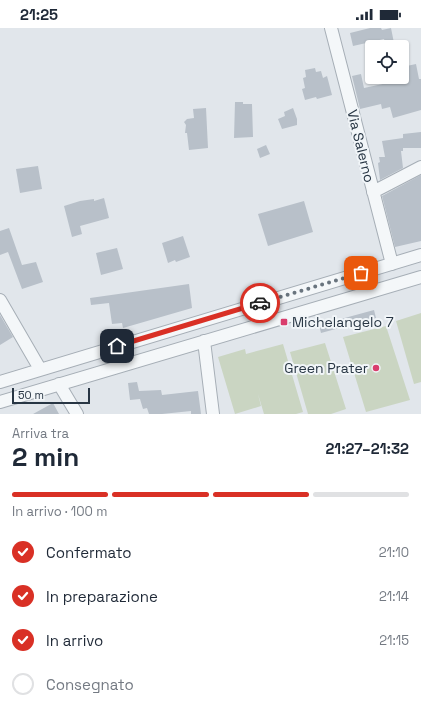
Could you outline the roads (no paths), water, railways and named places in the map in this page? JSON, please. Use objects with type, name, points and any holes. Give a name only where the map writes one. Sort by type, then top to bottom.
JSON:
[{"type":"street","name":"Via Salerno","points":[[331,28],[392,264]]},
{"type":"street","points":[[373,192],[421,167]]},
{"type":"street","points":[[0,382],[421,255]]},
{"type":"street","points":[[0,402],[421,277]]},
{"type":"street","points":[[300,291],[306,311]]},
{"type":"street","points":[[0,300],[40,369]]},
{"type":"street","points":[[204,341],[213,414]]},
{"type":"street","points":[[59,384],[77,414]]},
{"type":"place","name":"Michelangelo 7","points":[[284,322]]},
{"type":"place","name":"Green Prater","points":[[376,368]]}]
